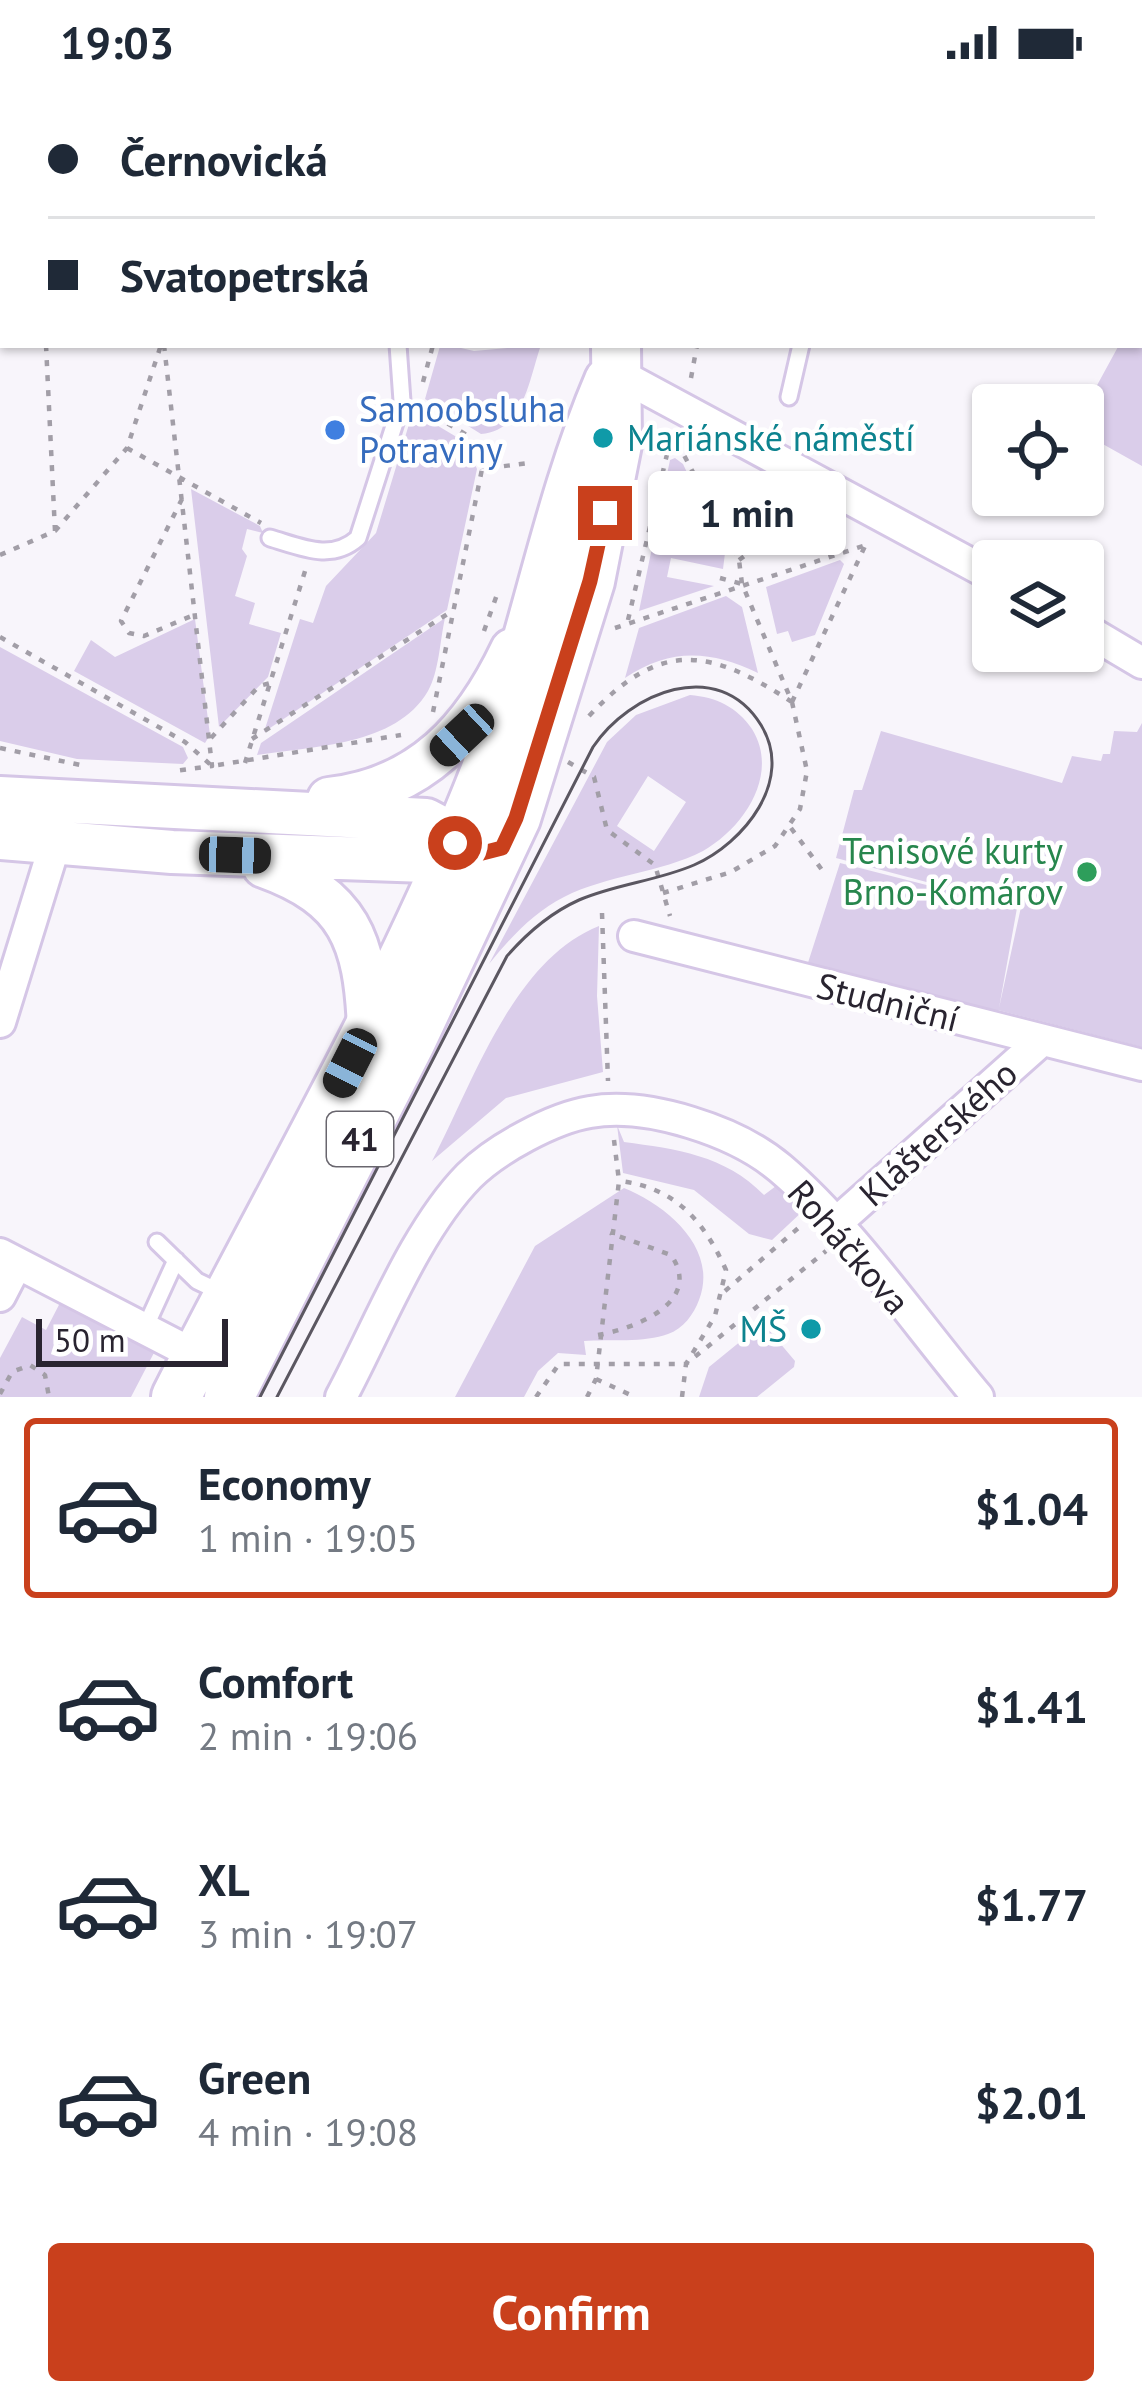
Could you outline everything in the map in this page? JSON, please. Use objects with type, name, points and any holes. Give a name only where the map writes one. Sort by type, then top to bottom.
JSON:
[{"type":"main road","name":"41","points":[[229,1397],[475,857],[496,740],[548,573],[582,442],[614,358]]},
{"type":"main road","name":"41","points":[[187,1376],[369,1027],[539,750],[590,581],[616,444],[614,358]]},
{"type":"main road","points":[[227,811],[353,797],[409,776],[437,758],[462,735],[500,674],[548,573]]},
{"type":"main road","points":[[0,798],[400,816],[426,820],[475,857]]},
{"type":"main road","points":[[0,838],[235,855],[475,857]]},
{"type":"main road","points":[[235,855],[306,880],[338,907],[359,946],[369,1027]]},
{"type":"street","points":[[614,358],[972,564]]},
{"type":"street","points":[[1104,640],[1142,663]]},
{"type":"street","points":[[0,773],[64,803],[58,845],[0,1022]]},
{"type":"street","name":"Studniční","points":[[634,936],[1142,1065]]},
{"type":"street","name":"Klášterského","points":[[824,1231],[1042,1040]]},
{"type":"street","name":"Roháčkova","points":[[341,1397],[440,1211],[472,1172],[528,1137],[587,1112],[610,1111],[643,1113],[718,1133],[778,1166],[824,1231],[978,1397]]},
{"type":"street","points":[[0,1296],[9,1259],[145,1328],[187,1376]]},
{"type":"lane","points":[[274,539],[313,550],[339,551],[363,528],[410,403],[399,348]]},
{"type":"lane","points":[[789,397],[800,348]]},
{"type":"lane","points":[[157,1242],[197,1281],[229,1296]]},
{"type":"lane","points":[[145,1328],[176,1260]]},
{"type":"path","points":[[46,348],[55,530]]},
{"type":"path","points":[[0,555],[55,530],[127,448],[161,348]]},
{"type":"path","points":[[162,348],[212,766]]},
{"type":"path","points":[[432,348],[410,403],[470,437],[482,469],[433,715]]},
{"type":"path","points":[[691,378],[696,348]]},
{"type":"path","points":[[627,622],[672,433],[739,560],[742,584],[792,702],[807,771],[791,828],[758,859],[663,893]]},
{"type":"path","points":[[127,448],[262,523],[274,539]]},
{"type":"path","points":[[482,469],[528,463]]},
{"type":"path","points":[[182,499],[122,620],[129,634],[144,636],[196,614]]},
{"type":"path","points":[[739,560],[772,535],[793,505]]},
{"type":"path","points":[[792,702],[872,534]]},
{"type":"path","points":[[610,631],[866,545]]},
{"type":"path","points":[[245,763],[313,550]]},
{"type":"path","points":[[720,578],[742,584]]},
{"type":"path","points":[[253,739],[451,612]]},
{"type":"path","points":[[0,637],[185,742],[212,766]]},
{"type":"path","points":[[578,729],[625,681],[647,668],[695,657],[748,673],[792,702]]},
{"type":"path","points":[[211,738],[260,686],[270,683]]},
{"type":"path","points":[[164,771],[245,763],[399,737],[416,726]]},
{"type":"path","points":[[0,748],[87,766]]},
{"type":"path","points":[[567,761],[595,777],[607,830],[655,865],[675,933]]},
{"type":"path","points":[[791,828],[825,874]]},
{"type":"path","points":[[587,1397],[596,1379],[619,1180],[610,1111],[602,913]]},
{"type":"path","points":[[619,1180],[648,1184],[696,1216],[726,1270],[722,1294],[686,1364],[682,1397]]},
{"type":"path","points":[[722,1294],[824,1231]]},
{"type":"path","points":[[536,1397],[559,1364],[686,1364],[824,1231]]},
{"type":"path","points":[[598,1335],[648,1322],[674,1297],[678,1282],[671,1255],[610,1233]]},
{"type":"path","points":[[0,1394],[12,1372],[30,1365],[46,1375],[49,1397]]},
{"type":"path","points":[[596,1379],[634,1397]]},
{"type":"shaded area","points":[[439,348],[540,348],[523,401],[507,424],[495,431],[481,434],[425,399]]},
{"type":"shaded area","points":[[1117,348],[1142,348],[1142,466],[1104,445],[1104,384],[1098,384]]},
{"type":"shaded area","points":[[413,411],[465,442],[477,469],[447,610],[264,732],[300,619],[313,623],[326,586],[376,533]]},
{"type":"shaded area","points":[[670,460],[683,464],[725,553],[723,569],[671,558],[667,577],[714,586],[639,611]]},
{"type":"shaded area","points":[[712,474],[753,495],[768,510],[771,530],[757,542],[739,543],[705,479]]},
{"type":"shaded area","points":[[191,489],[260,526],[263,533],[247,529],[242,549],[247,556],[235,596],[255,603],[249,624],[281,633],[268,677],[219,727]]},
{"type":"shaded area","points":[[840,560],[844,564],[815,635],[792,642],[788,631],[777,634],[766,587]]},
{"type":"shaded area","points":[[726,596],[742,607],[758,673],[723,660],[690,656],[658,661],[625,678],[639,628]]},
{"type":"shaded area","points":[[445,618],[432,683],[414,709],[396,723],[352,740],[257,755],[261,743]]},
{"type":"shaded area","points":[[195,619],[210,735],[205,743],[74,671],[91,640],[115,657]]},
{"type":"shaded area","points":[[0,647],[183,747],[188,758],[183,764],[77,759],[0,741]]},
{"type":"shaded area","points":[[690,695],[733,709],[752,729],[762,764],[760,781],[744,814],[703,851],[564,897],[523,926],[489,964],[607,742],[636,715]],"holes":[[[648,776],[686,802],[654,851],[617,826]]]},
{"type":"shaded area","points":[[1142,723],[1142,1047],[998,1010],[994,1022],[805,972],[840,863],[1017,908],[999,1008],[1021,907],[836,858],[854,790],[862,790],[881,731],[1062,783],[1072,756],[1101,761],[1103,754],[1110,754],[1114,731],[1137,732]]},
{"type":"shaded area","points":[[599,926],[597,996],[603,1072],[506,1098],[432,1161],[480,1061],[519,995],[542,966]]},
{"type":"shaded area","points":[[617,1125],[624,1142],[716,1162],[764,1195],[776,1186],[804,1210],[772,1240],[749,1234],[694,1190],[623,1173]]},
{"type":"shaded area","points":[[624,1188],[671,1217],[695,1246],[703,1281],[687,1320],[659,1337],[584,1341],[586,1355],[558,1353],[538,1371],[524,1397],[455,1397],[535,1246]]},
{"type":"shaded area","points":[[62,1299],[157,1347],[131,1397],[0,1397],[0,1358],[22,1317],[46,1330]]},
{"type":"shaded area","points":[[763,1323],[795,1361],[794,1367],[757,1397],[699,1397],[709,1367]]},
{"type":"tram line","points":[[260,1397],[593,747],[628,711],[674,690],[722,691],[743,704],[761,725],[770,746],[772,767],[759,807],[746,826],[713,855],[568,905],[507,956],[277,1397]]},
{"type":"place","name":"Samoobsluha Potraviny","points":[[335,430]]},
{"type":"place","name":"Mariánské náměstí","points":[[603,438]]},
{"type":"place","name":"Tenisové kurty Brno-Komárov","points":[[1087,872]]},
{"type":"place","name":"MŠ","points":[[811,1329]]},
{"type":"route","points":[[455,843],[447,862],[479,858],[502,848],[516,818],[590,581],[605,513]]}]
